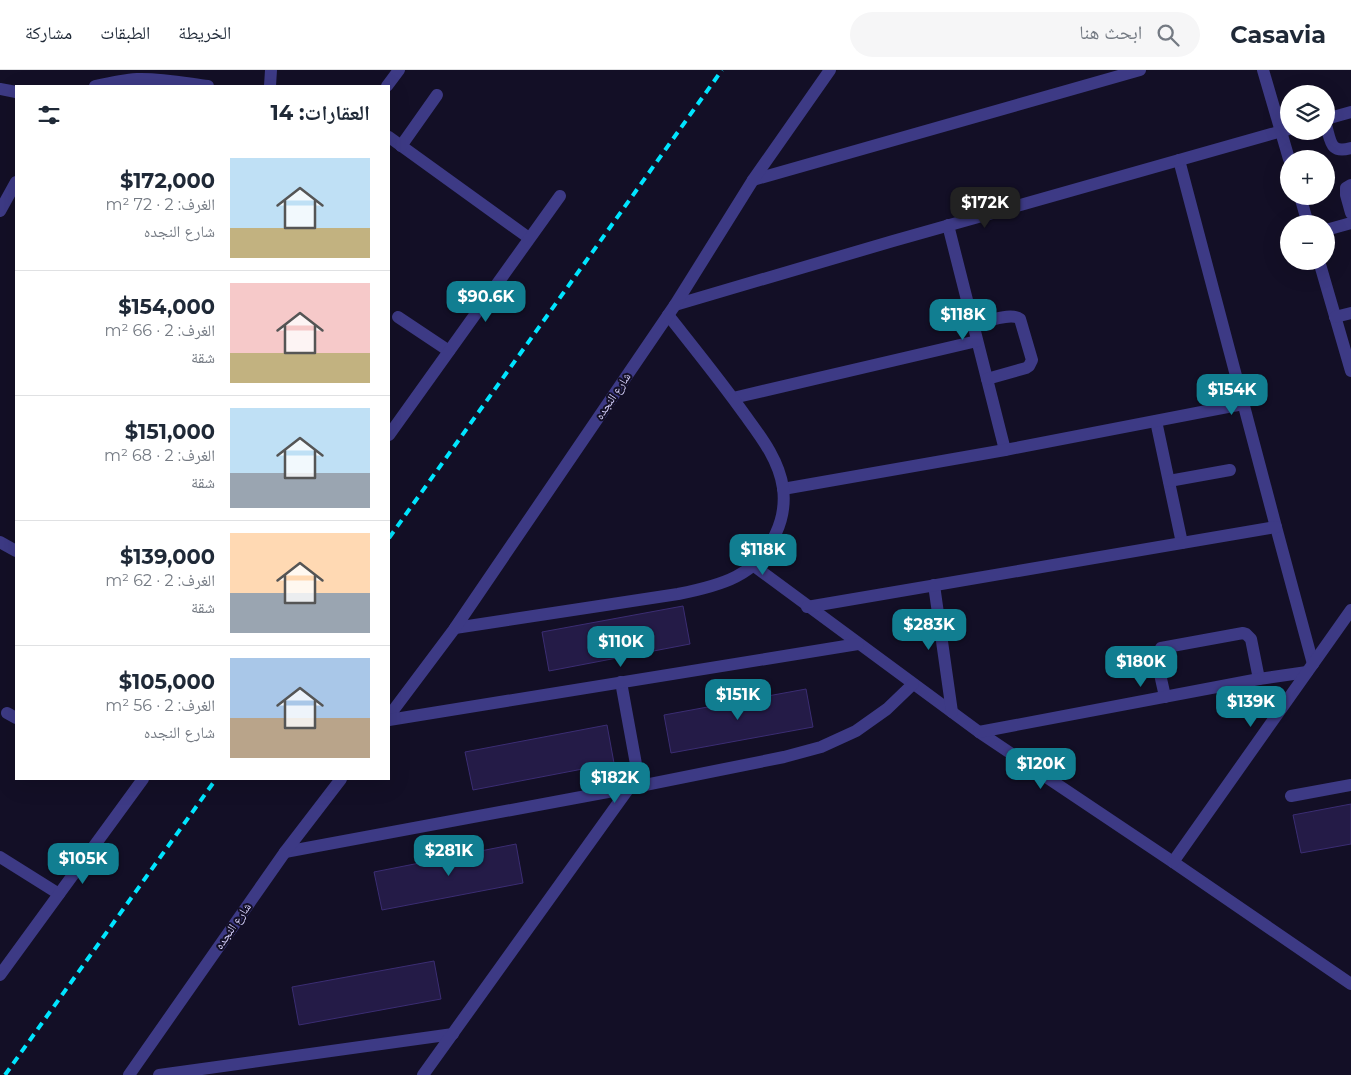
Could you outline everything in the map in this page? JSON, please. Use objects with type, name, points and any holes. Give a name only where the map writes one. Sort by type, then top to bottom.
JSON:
[{"type":"street","points":[[270,85],[271,70]]},
{"type":"street","points":[[388,85],[399,70]]},
{"type":"street","name":"شارع النجده","points":[[390,717],[455,628],[672,310],[753,180],[830,70]]},
{"type":"street","points":[[753,180],[1140,70]]},
{"type":"street","points":[[1263,70],[1280,117]]},
{"type":"street","points":[[100,85],[138,79],[199,85]]},
{"type":"street","points":[[0,88],[15,92]]},
{"type":"street","points":[[400,146],[438,95]]},
{"type":"street","points":[[1335,116],[1351,112]]},
{"type":"street","points":[[455,628],[708,588],[736,577],[754,566],[771,545],[780,525],[783,503],[780,474],[769,448],[672,310],[948,225],[1280,132]]},
{"type":"street","points":[[390,138],[530,238]]},
{"type":"street","points":[[1330,140],[1332,146],[1341,151],[1351,148]]},
{"type":"street","points":[[1179,160],[1276,527],[1310,668]]},
{"type":"street","points":[[0,211],[15,184]]},
{"type":"street","points":[[1351,185],[1346,188],[1345,192],[1351,213]]},
{"type":"street","points":[[390,434],[560,196]]},
{"type":"street","points":[[1335,227],[1351,223]]},
{"type":"street","points":[[948,225],[1005,450]]},
{"type":"street","points":[[1322,270],[1351,371]]},
{"type":"street","points":[[1335,317],[1351,313]]},
{"type":"street","points":[[974,325],[1010,316],[1018,317],[1032,360],[1026,368],[987,378]]},
{"type":"street","points":[[398,317],[449,351]]},
{"type":"street","points":[[733,398],[977,341]]},
{"type":"street","points":[[783,489],[1005,450],[1243,404]]},
{"type":"street","points":[[1156,421],[1182,543]]},
{"type":"street","points":[[1169,481],[1230,470]]},
{"type":"street","points":[[807,606],[1276,527]]},
{"type":"street","points":[[0,542],[15,550]]},
{"type":"street","points":[[754,566],[979,732],[1174,862],[1351,984]]},
{"type":"street","points":[[934,585],[952,712]]},
{"type":"street","points":[[1174,862],[1351,610]]},
{"type":"street","points":[[1165,697],[1158,658],[1161,648],[1242,633],[1246,634],[1251,639],[1259,679]]},
{"type":"street","points":[[390,718],[858,644]]},
{"type":"street","points":[[979,732],[1310,668]]},
{"type":"street","points":[[423,1075],[635,787],[621,682]]},
{"type":"street","points":[[285,852],[635,787],[821,748],[856,731],[887,709],[913,684]]},
{"type":"street","points":[[0,975],[139,780]]},
{"type":"street","name":"شارع النجده","points":[[129,1075],[285,852],[340,780]]},
{"type":"street","points":[[1290,796],[1351,785]]},
{"type":"street","points":[[0,857],[59,894]]},
{"type":"street","points":[[159,1075],[453,1034]]},
{"type":"building","points":[[683,606],[690,644],[549,671],[542,632]]},
{"type":"building","points":[[806,689],[813,727],[671,753],[664,715]]},
{"type":"building","points":[[607,725],[614,763],[473,790],[465,752]]},
{"type":"building","points":[[1351,804],[1351,844],[1301,853],[1293,815]]},
{"type":"building","points":[[516,844],[523,883],[382,910],[374,872]]},
{"type":"building","points":[[434,961],[441,999],[299,1025],[292,987]]},
{"type":"railway","points":[[390,537],[722,70]]},
{"type":"railway","points":[[5,1075],[215,780]]}]
